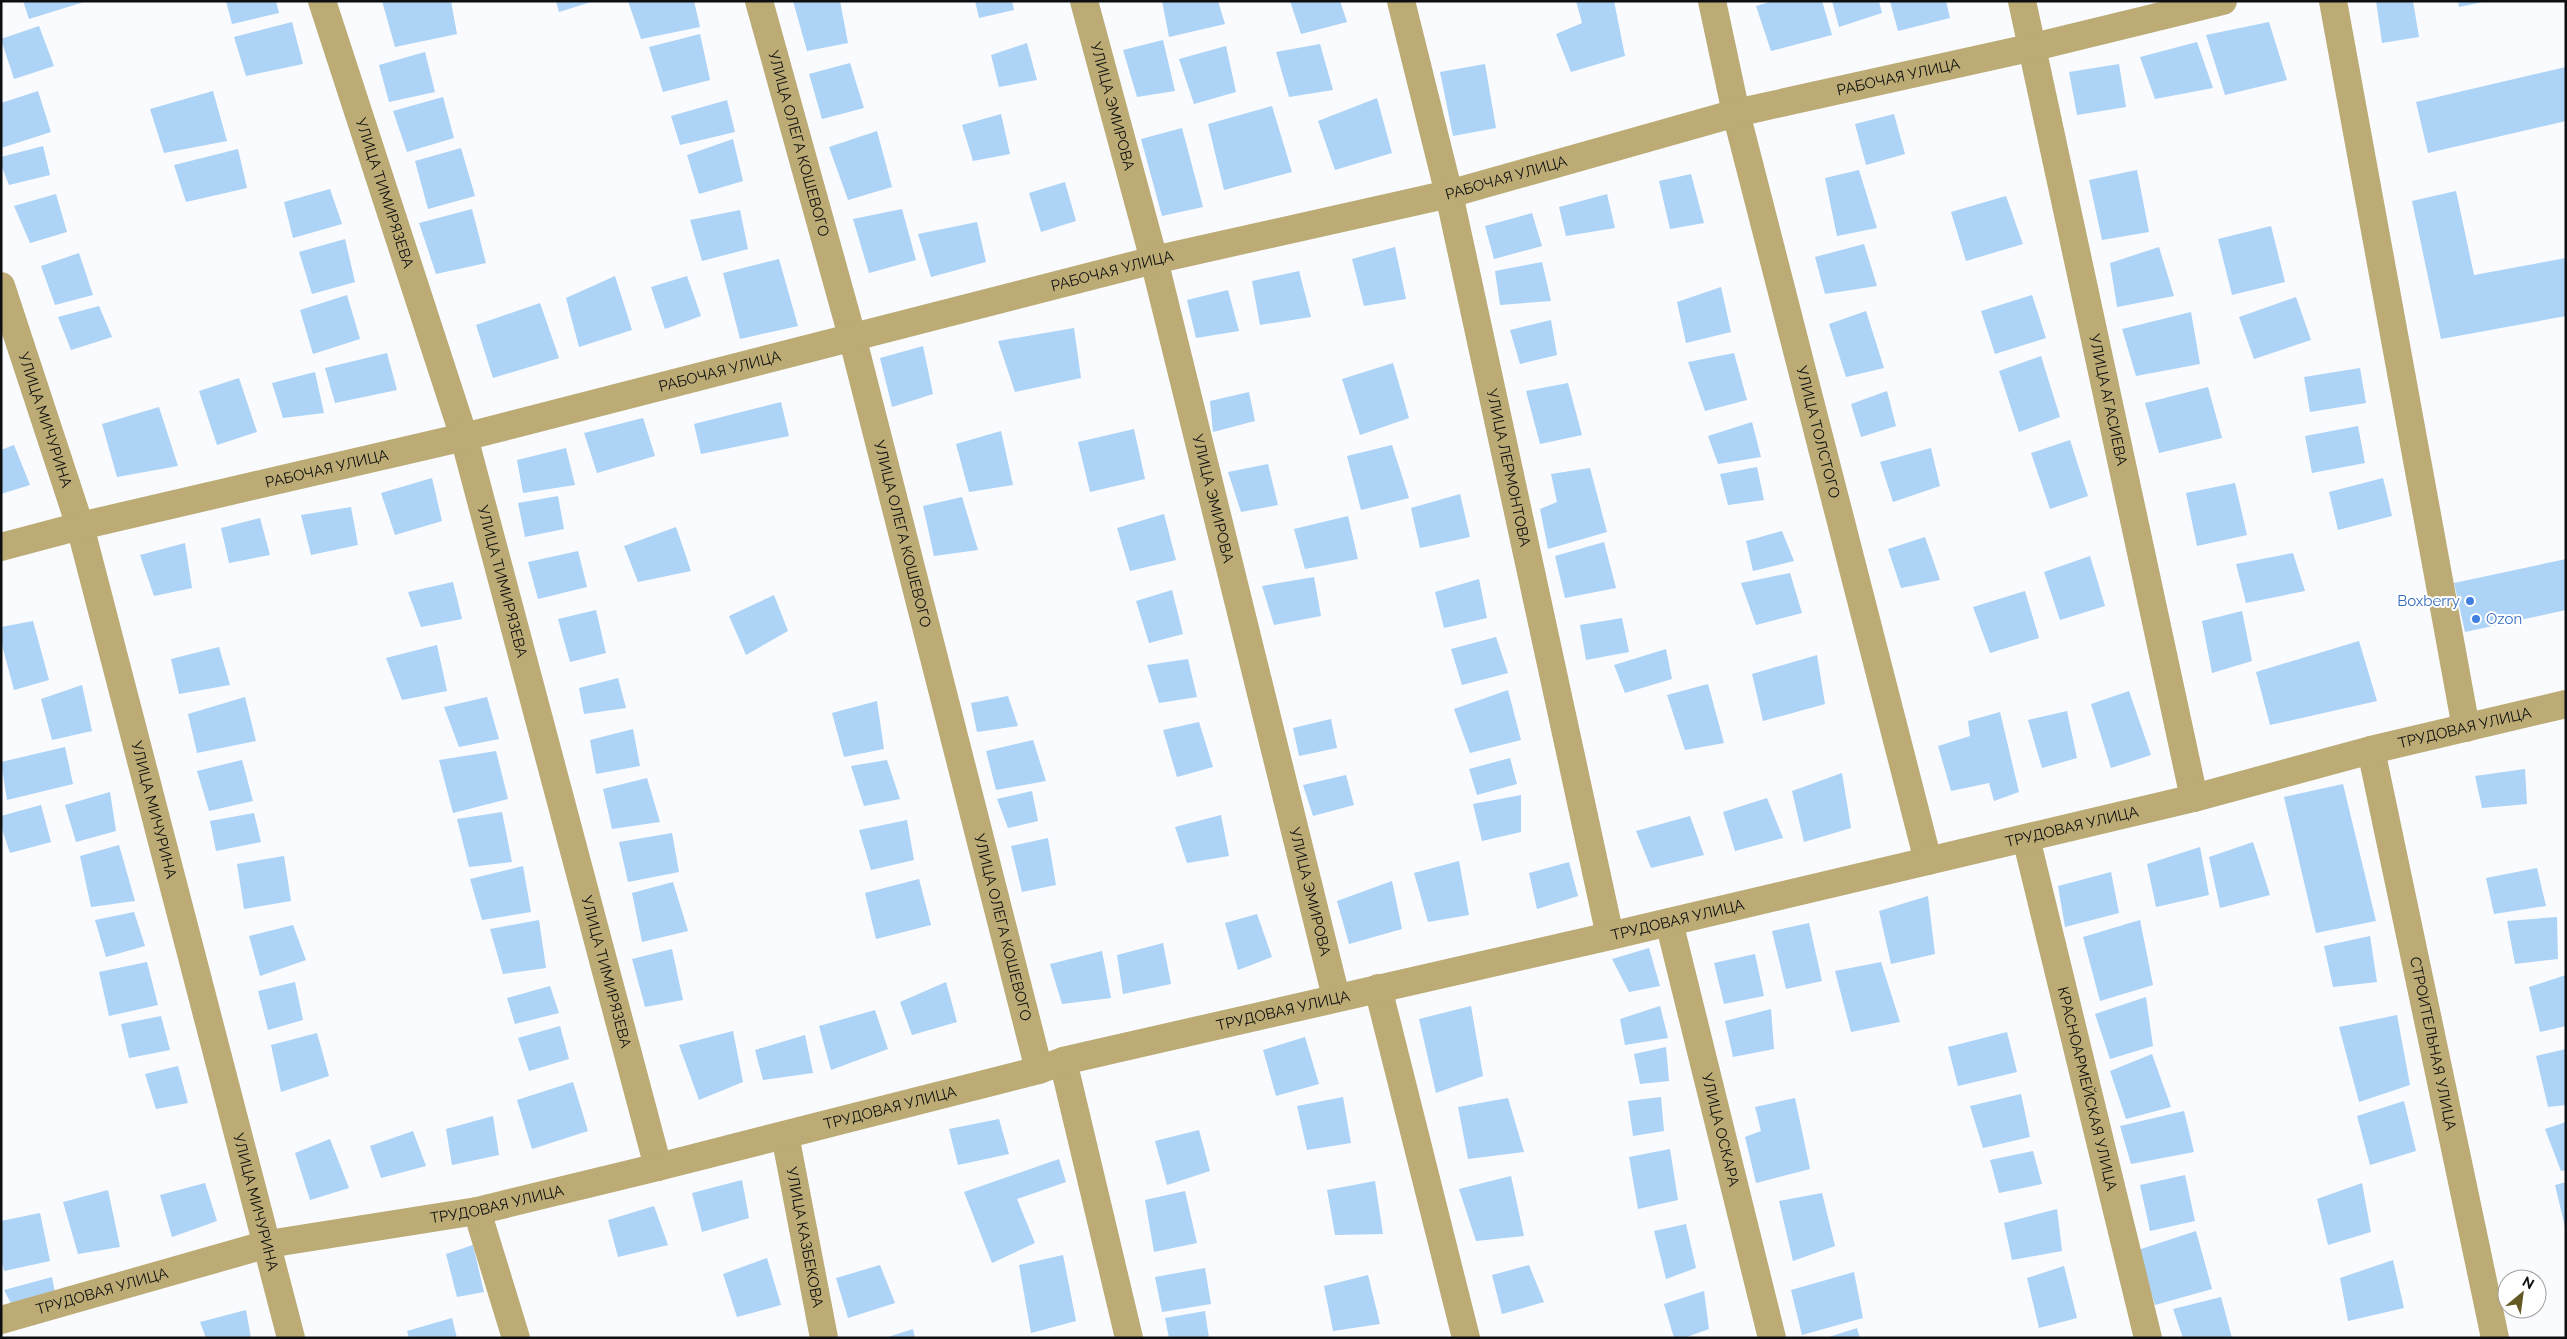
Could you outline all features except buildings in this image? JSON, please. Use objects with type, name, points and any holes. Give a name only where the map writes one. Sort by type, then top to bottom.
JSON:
[{"type":"street","name":"УЛИЦА ТИМИРЯЗЕВА","points":[[322,1],[464,437],[658,1168]]},
{"type":"street","name":"УЛИЦА ОЛЕГА КОШЕВОГО","points":[[759,1],[1051,1066],[1129,1338]]},
{"type":"street","name":"УЛИЦА ЭМИРОВА","points":[[1084,1],[1154,260],[1336,997]]},
{"type":"street","name":"УЛИЦА ЛЕРМОНТОВА","points":[[1401,1],[1449,194],[1610,936]]},
{"type":"street","name":"УЛИЦА ТОЛСТОГО","points":[[1712,1],[1736,113],[1928,861]]},
{"type":"street","name":"УЛИЦА АГАСИЕВА","points":[[2022,1],[2034,47],[2194,798]]},
{"type":"street","name":"РАБОЧАЯ УЛИЦА","points":[[1,547],[80,526],[464,437],[1154,260],[1449,194],[1736,113],[2034,47],[2223,1]]},
{"type":"street","points":[[2334,1],[2466,728]]},
{"type":"street","name":"УЛИЦА МИЧУРИНА","points":[[1,286],[80,526],[291,1338]]},
{"type":"street","name":"ТРУДОВАЯ УЛИЦА","points":[[1,1320],[268,1244],[477,1211],[658,1168],[1051,1066],[1336,997],[1610,936],[2194,798],[2371,750],[2566,704]]},
{"type":"street","name":"СТРОИТЕЛЬНАЯ УЛИЦА","points":[[2371,750],[2495,1338]]},
{"type":"street","name":"КРАСНОАРМЕЙСКАЯ УЛИЦА","points":[[2026,838],[2148,1338]]},
{"type":"street","name":"УЛИЦА ОСКАРА","points":[[1669,922],[1772,1338]]},
{"type":"street","points":[[1378,988],[1466,1338]]},
{"type":"street","name":"УЛИЦА КАЗБЕКОВА","points":[[785,1135],[824,1338]]},
{"type":"street","points":[[477,1211],[516,1338]]},
{"type":"place","name":"Boxberry","points":[[2470,601]]},
{"type":"place","name":"Ozon","points":[[2476,619]]}]
